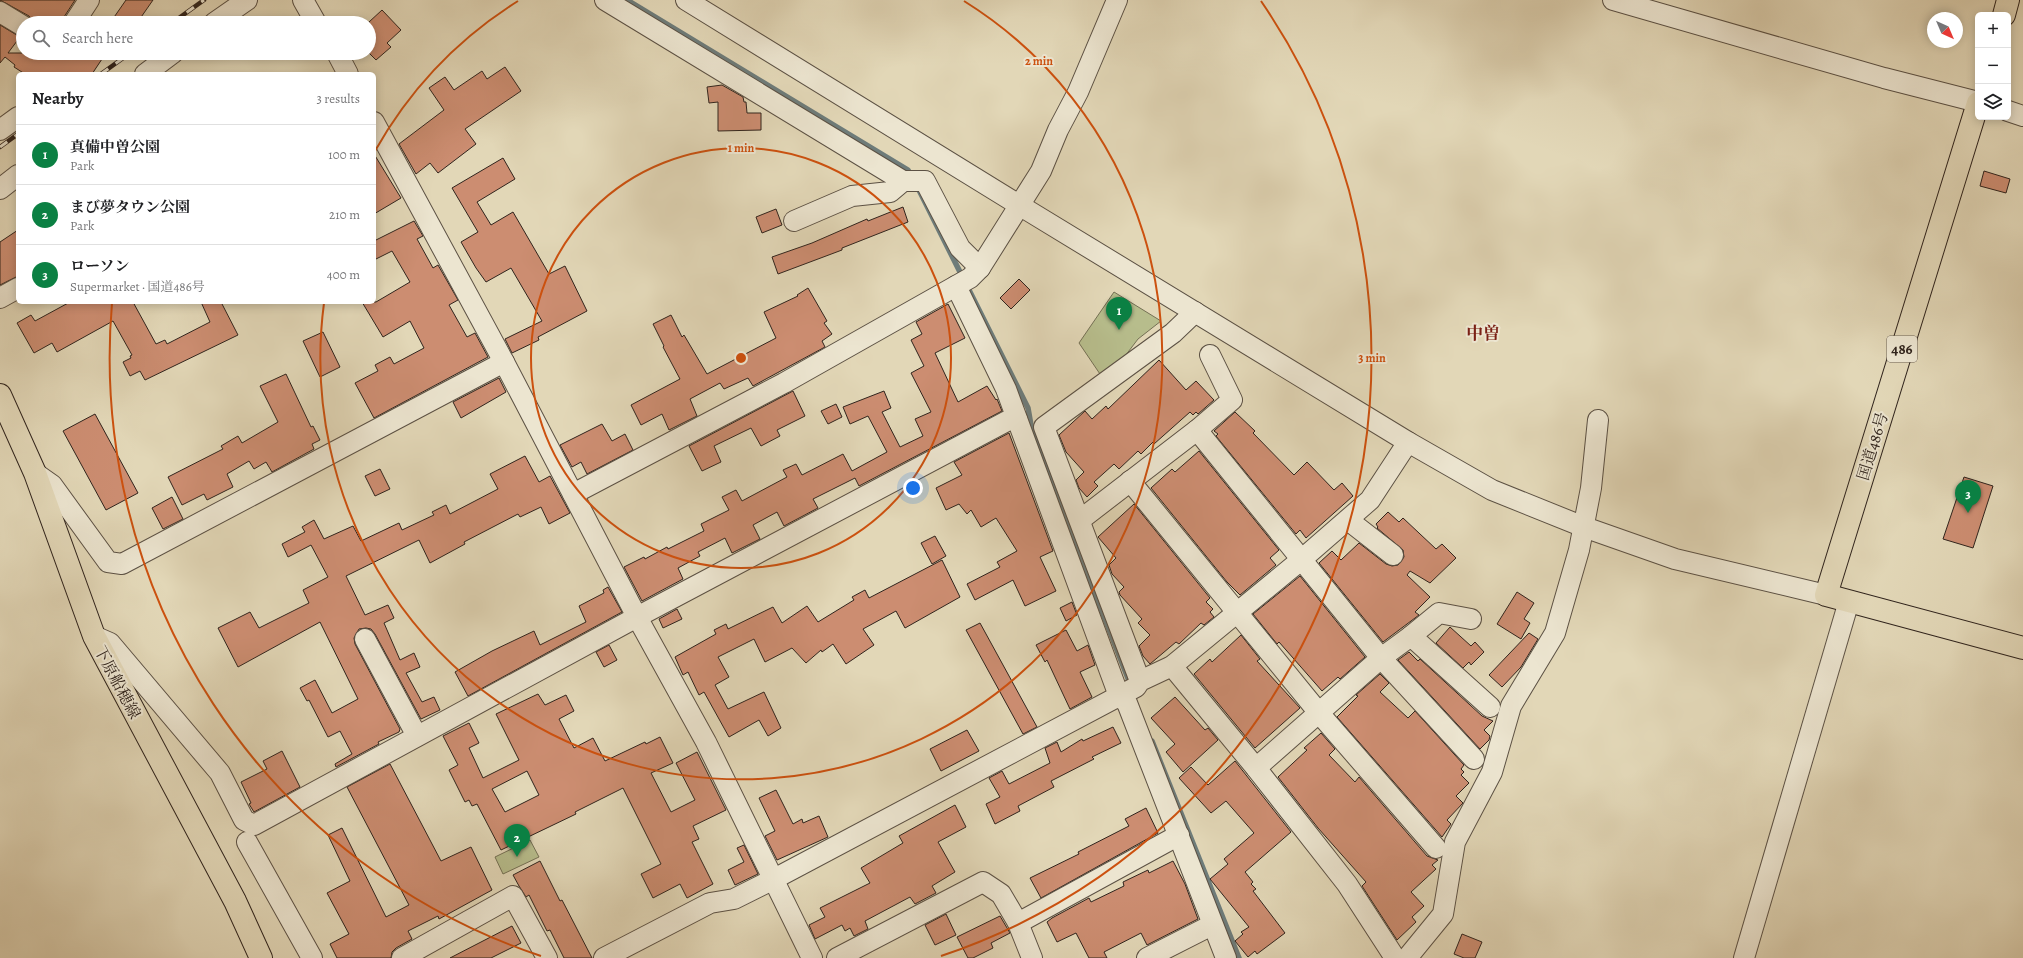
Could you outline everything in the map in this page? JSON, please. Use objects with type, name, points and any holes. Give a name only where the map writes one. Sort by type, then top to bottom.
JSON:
[{"type":"main road","points":[[2005,12],[2008,0]]},
{"type":"main road","name":"国道486号","points":[[1826,595],[1975,113]]},
{"type":"main road","name":"下原船穂線","points":[[0,395],[35,472],[94,636],[235,901],[261,958]]},
{"type":"main road","points":[[1826,595],[2023,648]]},
{"type":"street","points":[[79,16],[89,0]]},
{"type":"street","points":[[224,16],[247,0]]},
{"type":"street","points":[[303,0],[312,16]]},
{"type":"street","points":[[605,0],[910,181]]},
{"type":"street","points":[[686,0],[1408,442],[1492,490],[1584,527],[1675,559],[1826,595]]},
{"type":"street","points":[[573,494],[784,382],[967,279],[1041,171],[1058,130],[1078,92],[1118,0]]},
{"type":"street","points":[[1613,0],[1884,78],[1975,102]]},
{"type":"street","points":[[0,12],[16,22]]},
{"type":"street","points":[[148,72],[164,60]]},
{"type":"street","points":[[341,60],[347,72]]},
{"type":"street","points":[[2011,112],[2023,116]]},
{"type":"street","points":[[0,130],[16,119]]},
{"type":"street","points":[[376,126],[504,362],[637,617],[706,742],[812,958]]},
{"type":"street","points":[[0,189],[16,177]]},
{"type":"street","points":[[794,221],[852,196],[890,192],[910,181],[925,181],[960,248],[967,279],[1017,419],[1130,689]]},
{"type":"street","points":[[0,298],[16,289]]},
{"type":"street","points":[[1195,312],[1173,333],[1044,427],[1080,520],[1130,689],[1127,703],[1226,958]]},
{"type":"street","points":[[1080,520],[1197,430],[1232,400],[1210,355]]},
{"type":"street","points":[[35,472],[52,484],[108,562],[122,564],[504,362]]},
{"type":"street","points":[[94,636],[110,643],[220,773],[244,820],[254,825],[637,617],[1007,421],[1017,419]]},
{"type":"street","points":[[1407,958],[1443,914],[1455,842],[1492,772],[1510,706],[1555,633],[1578,556],[1584,527],[1591,488],[1598,420]]},
{"type":"street","points":[[1197,430],[1381,658],[1474,759]]},
{"type":"street","points":[[604,958],[710,903],[734,899],[774,879],[1172,666],[1301,560],[1370,500],[1408,442]]},
{"type":"street","points":[[1130,481],[1319,713],[1436,848]]},
{"type":"street","points":[[1348,520],[1393,555]]},
{"type":"street","points":[[1744,958],[1849,601]]},
{"type":"street","points":[[1256,768],[1381,658],[1439,613],[1471,619]]},
{"type":"street","points":[[1411,636],[1490,707]]},
{"type":"street","points":[[364,639],[417,736]]},
{"type":"street","points":[[1172,666],[1256,768],[1347,884],[1395,958]]},
{"type":"street","points":[[1018,923],[1179,835]]},
{"type":"street","points":[[247,842],[312,958]]},
{"type":"street","points":[[837,958],[983,882],[1001,894],[1018,923],[1032,958]]},
{"type":"street","points":[[402,958],[513,896],[547,958]]},
{"type":"street","points":[[1147,958],[1212,925]]},
{"type":"green space","points":[[1114,292],[1161,321],[1138,339],[1119,364],[1102,377],[1079,343]]},
{"type":"green space","points":[[530,840],[539,857],[503,874],[495,857]]},
{"type":"building","points":[[0,0],[75,0],[65,16],[29,16]]},
{"type":"building","points":[[126,0],[153,0],[142,16],[115,16]]},
{"type":"building","points":[[382,10],[401,30],[387,43],[391,47],[376,60],[376,16]]},
{"type":"building","points":[[0,25],[16,35],[16,42],[8,53],[16,53],[16,60],[101,60],[93,72],[22,72],[14,67],[15,65],[5,57],[0,63]]},
{"type":"building","points":[[505,67],[521,91],[465,129],[476,144],[438,173],[430,163],[416,174],[399,144],[444,110],[429,88],[445,77],[454,90],[482,71],[487,79]]},
{"type":"building","points":[[722,85],[743,97],[744,102],[746,102],[747,113],[761,113],[761,130],[718,131],[718,102],[709,103],[707,87]]},
{"type":"building","points":[[376,157],[401,198],[376,213]]},
{"type":"building","points":[[503,158],[515,179],[477,202],[491,225],[513,212],[549,274],[565,266],[587,311],[538,337],[539,340],[512,353],[505,339],[542,321],[511,268],[486,282],[476,268],[461,242],[478,232],[452,188]]},
{"type":"building","points":[[1984,171],[2010,179],[2006,193],[1980,186]]},
{"type":"building","points":[[903,207],[908,222],[842,248],[842,250],[778,274],[772,257],[812,243],[867,219],[868,221]]},
{"type":"building","points":[[776,209],[782,225],[762,233],[756,217]]},
{"type":"building","points":[[414,221],[423,236],[417,239],[433,268],[438,265],[458,300],[449,305],[467,337],[475,333],[488,357],[374,418],[355,383],[378,371],[375,365],[390,357],[394,364],[424,348],[410,321],[383,337],[363,304],[376,304],[376,302],[410,282],[392,251],[376,259],[376,240]]},
{"type":"building","points":[[16,231],[16,277],[0,285],[0,242]]},
{"type":"building","points":[[1019,279],[1030,290],[1011,309],[1000,298]]},
{"type":"building","points":[[808,288],[827,321],[824,323],[832,334],[822,341],[825,347],[753,386],[748,378],[724,389],[720,383],[690,399],[697,416],[669,430],[662,414],[641,425],[631,405],[680,379],[653,324],[671,315],[682,337],[684,335],[707,374],[776,338],[764,312],[798,296],[797,295]]},
{"type":"building","points":[[66,304],[134,304],[156,344],[165,340],[167,344],[210,322],[202,304],[222,304],[238,335],[145,380],[140,371],[130,376],[123,362],[131,358],[130,356],[132,355],[113,321],[57,352],[52,343],[34,353],[17,323],[31,315],[35,321]]},
{"type":"building","points":[[948,304],[965,338],[935,353],[958,402],[987,386],[996,400],[997,399],[1002,411],[859,486],[855,478],[813,499],[818,508],[784,526],[777,512],[753,525],[760,539],[732,553],[725,538],[698,552],[700,556],[678,568],[683,579],[642,601],[624,567],[644,557],[645,559],[667,547],[668,549],[704,531],[701,524],[729,510],[722,497],[736,490],[742,501],[787,477],[783,470],[796,464],[802,475],[843,454],[852,471],[887,452],[868,416],[850,424],[843,407],[884,391],[891,408],[882,412],[900,447],[923,436],[915,419],[931,412],[911,373],[924,366],[911,340],[922,334],[916,322]]},
{"type":"building","points":[[323,332],[340,367],[320,377],[303,341]]},
{"type":"building","points":[[1159,360],[1186,390],[1196,381],[1214,400],[1198,414],[1196,412],[1193,415],[1190,412],[1154,444],[1153,442],[1141,454],[1138,451],[1119,469],[1114,464],[1094,482],[1098,486],[1087,497],[1079,488],[1076,480],[1084,472],[1066,452],[1059,435],[1085,411],[1092,419],[1106,406],[1108,409]]},
{"type":"building","points":[[286,374],[311,427],[313,426],[320,440],[312,444],[314,449],[272,472],[266,462],[254,469],[249,461],[227,474],[233,487],[207,500],[204,494],[182,505],[168,477],[223,449],[221,446],[238,436],[242,443],[278,422],[260,386]]},
{"type":"building","points":[[499,378],[506,392],[461,418],[453,402]]},
{"type":"building","points":[[793,391],[805,416],[777,430],[780,436],[761,446],[751,428],[714,446],[721,462],[702,471],[689,446]]},
{"type":"building","points":[[836,404],[842,417],[828,424],[821,411]]},
{"type":"building","points":[[1235,412],[1255,431],[1253,433],[1294,475],[1307,462],[1334,490],[1342,483],[1353,496],[1306,538],[1300,530],[1296,534],[1216,436],[1218,434],[1214,431]]},
{"type":"building","points":[[95,414],[138,493],[106,510],[63,431]]},
{"type":"building","points":[[602,424],[612,441],[625,434],[633,450],[587,474],[581,462],[572,467],[560,445]]},
{"type":"building","points":[[1009,433],[1053,551],[1040,557],[1056,591],[1025,606],[1013,580],[975,600],[967,584],[1000,567],[997,562],[1017,551],[996,518],[981,527],[971,510],[967,514],[959,504],[946,510],[936,488],[962,475],[954,462]]},
{"type":"building","points":[[1199,451],[1279,550],[1270,558],[1276,565],[1240,595],[1227,582],[1151,488],[1172,469],[1175,472]]},
{"type":"building","points":[[525,456],[539,482],[550,476],[570,513],[549,524],[541,507],[520,517],[518,514],[464,542],[465,544],[430,563],[419,540],[346,576],[365,615],[388,605],[394,618],[384,623],[400,660],[414,653],[420,667],[406,673],[422,702],[434,697],[440,710],[421,719],[375,634],[371,629],[359,629],[354,638],[355,644],[400,729],[399,732],[378,742],[379,744],[336,767],[335,764],[352,754],[340,731],[328,737],[309,700],[307,701],[300,688],[315,680],[332,713],[358,699],[320,622],[238,667],[218,628],[250,612],[259,628],[309,603],[303,590],[328,577],[311,545],[288,557],[282,544],[305,532],[302,527],[314,520],[324,539],[353,526],[361,541],[399,523],[402,530],[434,515],[432,512],[446,505],[450,514],[498,489],[490,474]]},
{"type":"building","points":[[380,469],[390,489],[375,496],[365,476]]},
{"type":"building","points":[[1964,477],[1993,486],[1973,548],[1943,539]]},
{"type":"building","points":[[172,497],[183,519],[163,529],[152,508]]},
{"type":"building","points":[[1134,504],[1210,598],[1206,602],[1213,609],[1210,612],[1214,617],[1204,625],[1201,623],[1179,644],[1176,642],[1150,664],[1143,656],[1139,646],[1150,635],[1138,623],[1142,619],[1120,595],[1119,592],[1124,587],[1112,574],[1109,565],[1116,558],[1098,537]]},
{"type":"building","points":[[1388,512],[1399,522],[1403,518],[1436,549],[1442,544],[1456,558],[1430,583],[1410,571],[1407,575],[1430,597],[1415,612],[1419,615],[1383,642],[1319,563],[1332,551],[1341,560],[1359,543],[1386,564],[1392,566],[1398,565],[1404,557],[1403,550],[1377,528],[1378,527],[1376,524]]},
{"type":"building","points":[[935,536],[946,556],[932,564],[921,543]]},
{"type":"building","points":[[942,560],[960,597],[905,628],[896,611],[863,629],[874,645],[846,664],[833,644],[822,652],[821,650],[806,663],[792,648],[765,662],[754,639],[718,657],[729,677],[715,685],[728,709],[764,692],[781,728],[768,736],[759,720],[729,737],[704,692],[699,695],[688,672],[683,675],[675,657],[716,634],[714,630],[726,624],[728,629],[773,607],[782,623],[807,606],[818,622],[854,600],[852,597],[865,590],[869,598]]},
{"type":"building","points":[[1300,576],[1365,657],[1340,679],[1338,677],[1322,691],[1279,642],[1277,644],[1253,614]]},
{"type":"building","points":[[608,587],[622,612],[468,696],[455,672],[492,651],[534,631],[540,645],[586,622],[579,606],[604,593],[603,590]]},
{"type":"building","points":[[1517,592],[1534,603],[1524,619],[1530,623],[1521,639],[1497,624]]},
{"type":"building","points":[[1072,602],[1077,615],[1066,621],[1060,608]]},
{"type":"building","points":[[677,609],[682,619],[663,628],[659,619]]},
{"type":"building","points":[[980,623],[1037,727],[1023,734],[966,630]]},
{"type":"building","points":[[1450,627],[1471,646],[1475,642],[1484,652],[1471,665],[1469,662],[1463,668],[1436,643]]},
{"type":"building","points":[[1066,630],[1077,651],[1088,645],[1095,665],[1080,672],[1092,697],[1070,709],[1047,660],[1045,662],[1036,645]]},
{"type":"building","points":[[1529,633],[1538,639],[1521,667],[1502,687],[1489,675]]},
{"type":"building","points":[[1241,635],[1260,659],[1257,661],[1300,708],[1255,748],[1194,674],[1210,659],[1212,662]]},
{"type":"building","points":[[609,645],[617,660],[604,667],[596,652]]},
{"type":"building","points":[[1409,652],[1418,661],[1420,659],[1482,716],[1493,721],[1484,730],[1490,736],[1489,740],[1480,749],[1398,660]]},
{"type":"building","points":[[1380,674],[1389,683],[1380,692],[1408,718],[1415,711],[1464,765],[1461,769],[1464,772],[1461,775],[1469,783],[1456,796],[1463,803],[1447,820],[1451,824],[1442,837],[1337,717],[1358,696],[1356,695]]},
{"type":"building","points":[[538,694],[545,705],[566,695],[574,711],[559,719],[574,748],[593,738],[605,761],[645,742],[646,744],[660,737],[673,763],[651,773],[671,812],[695,800],[676,763],[697,752],[726,810],[693,826],[699,839],[692,842],[713,884],[687,898],[680,884],[653,898],[641,874],[661,864],[623,788],[575,812],[576,814],[501,850],[477,804],[472,806],[469,800],[465,802],[449,770],[458,765],[443,736],[469,723],[479,743],[469,748],[483,778],[519,760],[496,714]],"holes":[[[527,771],[539,795],[505,812],[492,789]]]},
{"type":"building","points":[[1175,697],[1205,730],[1208,728],[1218,740],[1183,772],[1166,752],[1175,744],[1151,718]]},
{"type":"building","points":[[1113,727],[1121,743],[1092,757],[1094,759],[1051,781],[1054,787],[1018,806],[1020,811],[995,824],[986,804],[1000,797],[989,778],[1002,771],[1009,784],[1050,763],[1045,748],[1057,742],[1061,752],[1082,739],[1083,741]]},
{"type":"building","points":[[967,730],[979,751],[941,771],[930,749]]},
{"type":"building","points":[[1321,733],[1335,749],[1329,755],[1355,782],[1359,777],[1427,856],[1438,860],[1432,865],[1436,869],[1411,892],[1424,906],[1412,917],[1416,922],[1397,940],[1362,886],[1366,882],[1318,828],[1278,777],[1307,750],[1304,748]]},
{"type":"building","points":[[282,751],[300,787],[254,812],[249,804],[251,803],[241,782],[267,769],[263,761]]},
{"type":"building","points":[[1235,761],[1291,832],[1245,872],[1253,882],[1251,884],[1256,889],[1253,891],[1285,933],[1257,954],[1255,951],[1248,957],[1235,941],[1243,934],[1241,932],[1249,927],[1210,879],[1228,864],[1224,859],[1254,833],[1226,801],[1211,813],[1179,778],[1191,767],[1208,785]]},
{"type":"building","points":[[390,764],[441,861],[471,847],[492,890],[439,919],[438,916],[408,931],[412,939],[396,948],[392,952],[391,958],[337,958],[330,944],[349,934],[327,893],[350,881],[328,835],[342,828],[386,917],[409,905],[347,787]]},
{"type":"building","points":[[776,790],[793,824],[802,819],[803,823],[819,816],[828,837],[777,860],[765,836],[775,831],[759,798]]},
{"type":"building","points":[[955,805],[966,827],[938,842],[955,872],[932,886],[936,893],[915,904],[910,897],[865,921],[868,929],[854,936],[850,928],[845,931],[842,925],[815,939],[809,925],[825,917],[820,908],[870,883],[861,868],[903,843],[899,836]]},
{"type":"building","points":[[1146,808],[1158,833],[1041,898],[1030,878],[1079,854],[1078,852],[1129,826],[1125,819]]},
{"type":"building","points":[[744,845],[758,874],[735,885],[728,870],[744,862],[737,848]]},
{"type":"building","points":[[540,861],[560,901],[562,900],[592,958],[564,958],[550,930],[547,931],[529,895],[526,897],[513,875]]},
{"type":"building","points":[[1173,861],[1185,884],[1198,919],[1147,945],[1141,933],[1104,952],[1107,958],[1089,958],[1076,933],[1057,942],[1047,922],[1052,918],[1089,898],[1091,902],[1124,886],[1123,882],[1148,870],[1149,873]]},
{"type":"building","points":[[946,914],[956,935],[935,945],[925,925]]},
{"type":"building","points":[[1000,916],[1010,933],[991,943],[993,948],[973,958],[968,958],[957,937]]},
{"type":"building","points":[[512,926],[521,943],[491,958],[450,958]]},
{"type":"building","points":[[1462,934],[1482,942],[1475,958],[1464,958],[1454,954]]},
{"type":"waterway","points":[[627,0],[908,170],[912,177]]},
{"type":"waterway","points":[[916,184],[1028,408],[1032,431],[1131,686]]},
{"type":"waterway","points":[[1152,741],[1239,958]]},
{"type":"railway","points":[[182,16],[204,0]]},
{"type":"railway","points":[[104,72],[120,60]]},
{"type":"railway","points":[[0,147],[16,135]]},
{"type":"place","name":"真備中曽公園","points":[[1119,330]]},
{"type":"place","name":"ローソン","points":[[1968,513]]},
{"type":"place","name":"まび夢タウン公園","points":[[517,857]]},
{"type":"district","name":"中曽","points":[[1483,333]]}]
